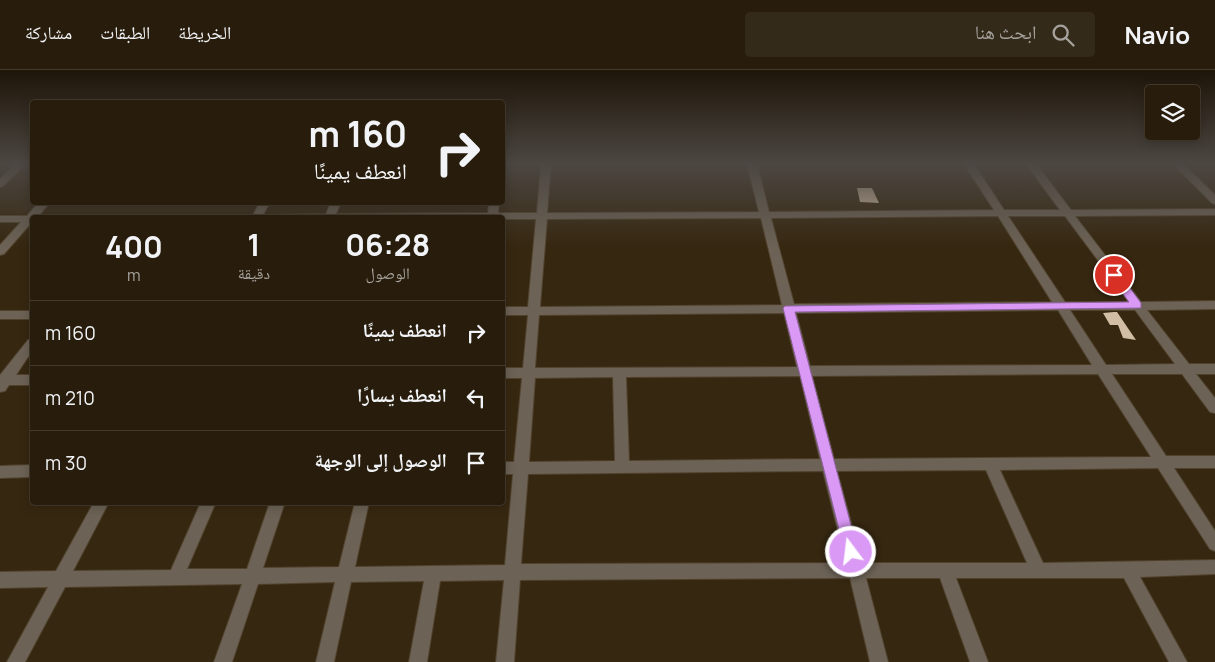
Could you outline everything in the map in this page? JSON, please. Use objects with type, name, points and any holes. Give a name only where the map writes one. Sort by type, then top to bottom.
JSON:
[{"type":"street","points":[[504,662],[544,192]]},
{"type":"street","points":[[759,192],[879,662]]},
{"type":"street","points":[[986,192],[1215,544]]},
{"type":"street","points":[[1051,192],[1215,408]]},
{"type":"street","points":[[1206,192],[1215,201]]},
{"type":"street","points":[[34,215],[43,205]]},
{"type":"street","points":[[505,217],[1215,212]]},
{"type":"street","points":[[0,219],[30,219]]},
{"type":"street","points":[[0,252],[30,220]]},
{"type":"street","points":[[505,311],[1215,305]]},
{"type":"street","points":[[0,315],[30,315]]},
{"type":"street","points":[[2,382],[30,346]]},
{"type":"street","points":[[505,373],[1215,369]]},
{"type":"street","points":[[619,372],[622,466]]},
{"type":"street","points":[[2,382],[30,380]]},
{"type":"street","points":[[505,468],[1215,462]]},
{"type":"street","points":[[990,463],[1038,570]]},
{"type":"street","points":[[0,472],[30,471]]},
{"type":"street","points":[[16,662],[100,505]]},
{"type":"street","points":[[176,577],[208,505]]},
{"type":"street","points":[[223,662],[277,505]]},
{"type":"street","points":[[325,662],[361,505]]},
{"type":"street","points":[[0,580],[512,572],[1128,570],[1215,567]]},
{"type":"street","points":[[945,570],[979,662]]},
{"type":"street","points":[[1128,570],[1178,662]]},
{"type":"street","points":[[418,662],[433,573]]},
{"type":"building","points":[[858,192],[874,192],[879,203],[860,202]]},
{"type":"building","points":[[1117,312],[1136,340],[1123,338],[1118,325],[1110,325],[1103,313]]},
{"type":"route","points":[[851,552],[789,308],[1138,306],[1114,275]]}]
